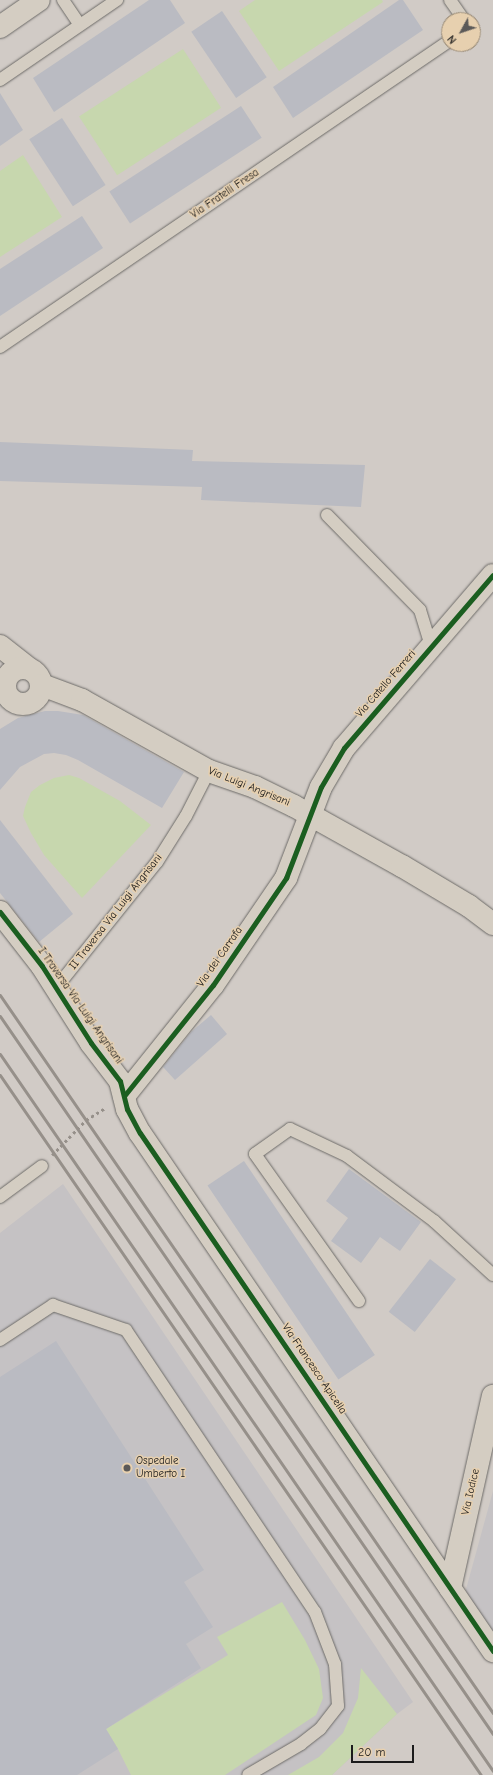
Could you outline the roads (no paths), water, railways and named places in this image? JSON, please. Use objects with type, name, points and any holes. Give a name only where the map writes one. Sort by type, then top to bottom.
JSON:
[{"type":"street","points":[[0,27],[39,0]]},
{"type":"street","name":"Via Catello Ferreri","points":[[311,816],[321,787],[344,748],[493,575]]},
{"type":"street","points":[[0,646],[38,674],[42,685],[41,692],[34,701],[22,704],[6,704],[3,672],[28,668]]},
{"type":"street","name":"Via Luigi Angrisani","points":[[42,685],[82,700],[208,771],[255,787],[294,806],[402,866],[469,906],[493,924]]},
{"type":"street","name":"Via dei Carrafa","points":[[124,1096],[213,985],[286,878],[311,816]]},
{"type":"street","name":"I Traversa Via Luigi Angrisani","points":[[0,912],[42,966],[91,1042],[120,1081],[124,1096]]},
{"type":"street","name":"Via Francesco Apicella","points":[[124,1096],[127,1109],[140,1132],[493,1651]]},
{"type":"street","name":"Via Iodice","points":[[450,1588],[493,1397]]},
{"type":"lane","points":[[63,0],[80,25]]},
{"type":"lane","points":[[0,80],[117,0]]},
{"type":"lane","points":[[450,0],[458,12]]},
{"type":"lane","name":"Via Fratelli Fresa","points":[[0,347],[441,46]]},
{"type":"lane","points":[[327,515],[420,610],[431,647]]},
{"type":"lane","name":"II Traversa Via Luigi Angrisani","points":[[56,988],[157,862],[186,816],[208,771]]},
{"type":"lane","points":[[359,1301],[255,1154],[290,1129],[347,1156],[434,1221],[493,1275]]},
{"type":"lane","points":[[0,1197],[42,1166]]},
{"type":"lane","points":[[0,1340],[53,1305],[126,1330],[315,1612],[335,1664],[338,1706],[320,1729],[306,1740],[248,1775]]},
{"type":"railway","points":[[0,995],[493,1713]]},
{"type":"railway","points":[[0,1016],[493,1734]]},
{"type":"railway","points":[[0,1054],[493,1771]]},
{"type":"railway","points":[[0,1075],[481,1775]]},
{"type":"place","name":"Ospedale Umberto I","points":[[127,1468]]}]
